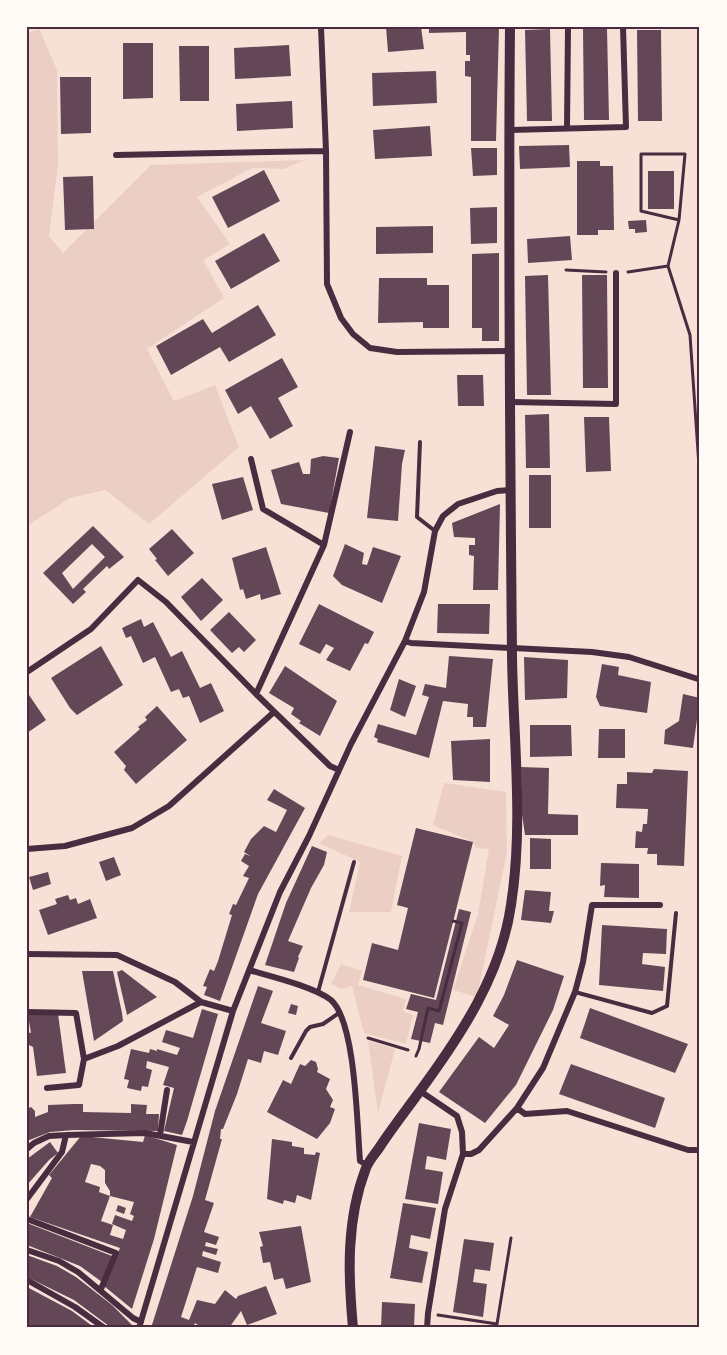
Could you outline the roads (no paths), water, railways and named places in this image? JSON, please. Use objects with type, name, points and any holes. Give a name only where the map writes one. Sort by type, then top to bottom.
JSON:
[{"type":"main road","points":[[353,1328],[349,1289],[349,1248],[354,1206],[368,1165],[467,1023],[496,962],[511,908],[515,876],[510,402],[510,27]]},
{"type":"street","points":[[321,27],[326,151],[327,285],[341,318],[353,334],[370,348],[397,352],[510,351]]},
{"type":"street","points":[[567,128],[568,27]]},
{"type":"street","points":[[510,130],[626,127],[623,27]]},
{"type":"street","points":[[116,155],[326,151]]},
{"type":"street","points":[[510,402],[616,404],[616,273]]},
{"type":"street","points":[[256,694],[324,545],[350,432]]},
{"type":"street","points":[[251,459],[263,509],[324,545]]},
{"type":"street","points":[[140,1325],[232,1011],[280,892],[405,641],[424,592],[435,531],[443,516],[458,504],[497,491],[512,490]]},
{"type":"street","points":[[27,672],[91,629],[138,580],[166,602],[330,766],[339,770]]},
{"type":"street","points":[[405,641],[502,649],[592,652],[628,657],[698,679]]},
{"type":"street","points":[[27,849],[65,846],[132,828],[169,806],[274,712]]},
{"type":"street","points":[[462,1154],[471,1154],[479,1150],[517,1108],[543,1068],[575,992],[583,962],[592,905],[660,905]]},
{"type":"street","points":[[27,954],[117,955],[175,982],[201,1002],[232,1011]]},
{"type":"street","points":[[249,970],[318,992],[332,1002],[340,1012],[349,1041],[360,1161],[368,1165]]},
{"type":"street","points":[[84,1059],[118,1046],[201,1002]]},
{"type":"street","points":[[27,1012],[76,1013],[84,1059],[79,1084],[47,1088]]},
{"type":"street","points":[[160,1135],[167,1090]]},
{"type":"street","points":[[420,1091],[457,1116],[462,1132],[462,1154],[445,1209],[427,1328]]},
{"type":"street","points":[[517,1108],[525,1114],[567,1111],[688,1150],[700,1150]]},
{"type":"street","points":[[27,1149],[49,1136],[66,1134],[145,1133],[193,1142]]},
{"type":"street","points":[[27,1198],[62,1152],[66,1134]]},
{"type":"street","points":[[27,1219],[116,1253],[101,1289]]},
{"type":"street","points":[[27,1250],[59,1261],[78,1272],[101,1289],[140,1325]]},
{"type":"street","points":[[27,1280],[75,1307],[103,1327]]},
{"type":"lane","points":[[420,442],[417,517],[435,531]]},
{"type":"lane","points":[[318,992],[354,862]]},
{"type":"lane","points":[[575,992],[652,1013],[667,1006],[676,913]]},
{"type":"lane","points":[[291,1058],[310,1027],[323,1024],[340,1012]]}]
